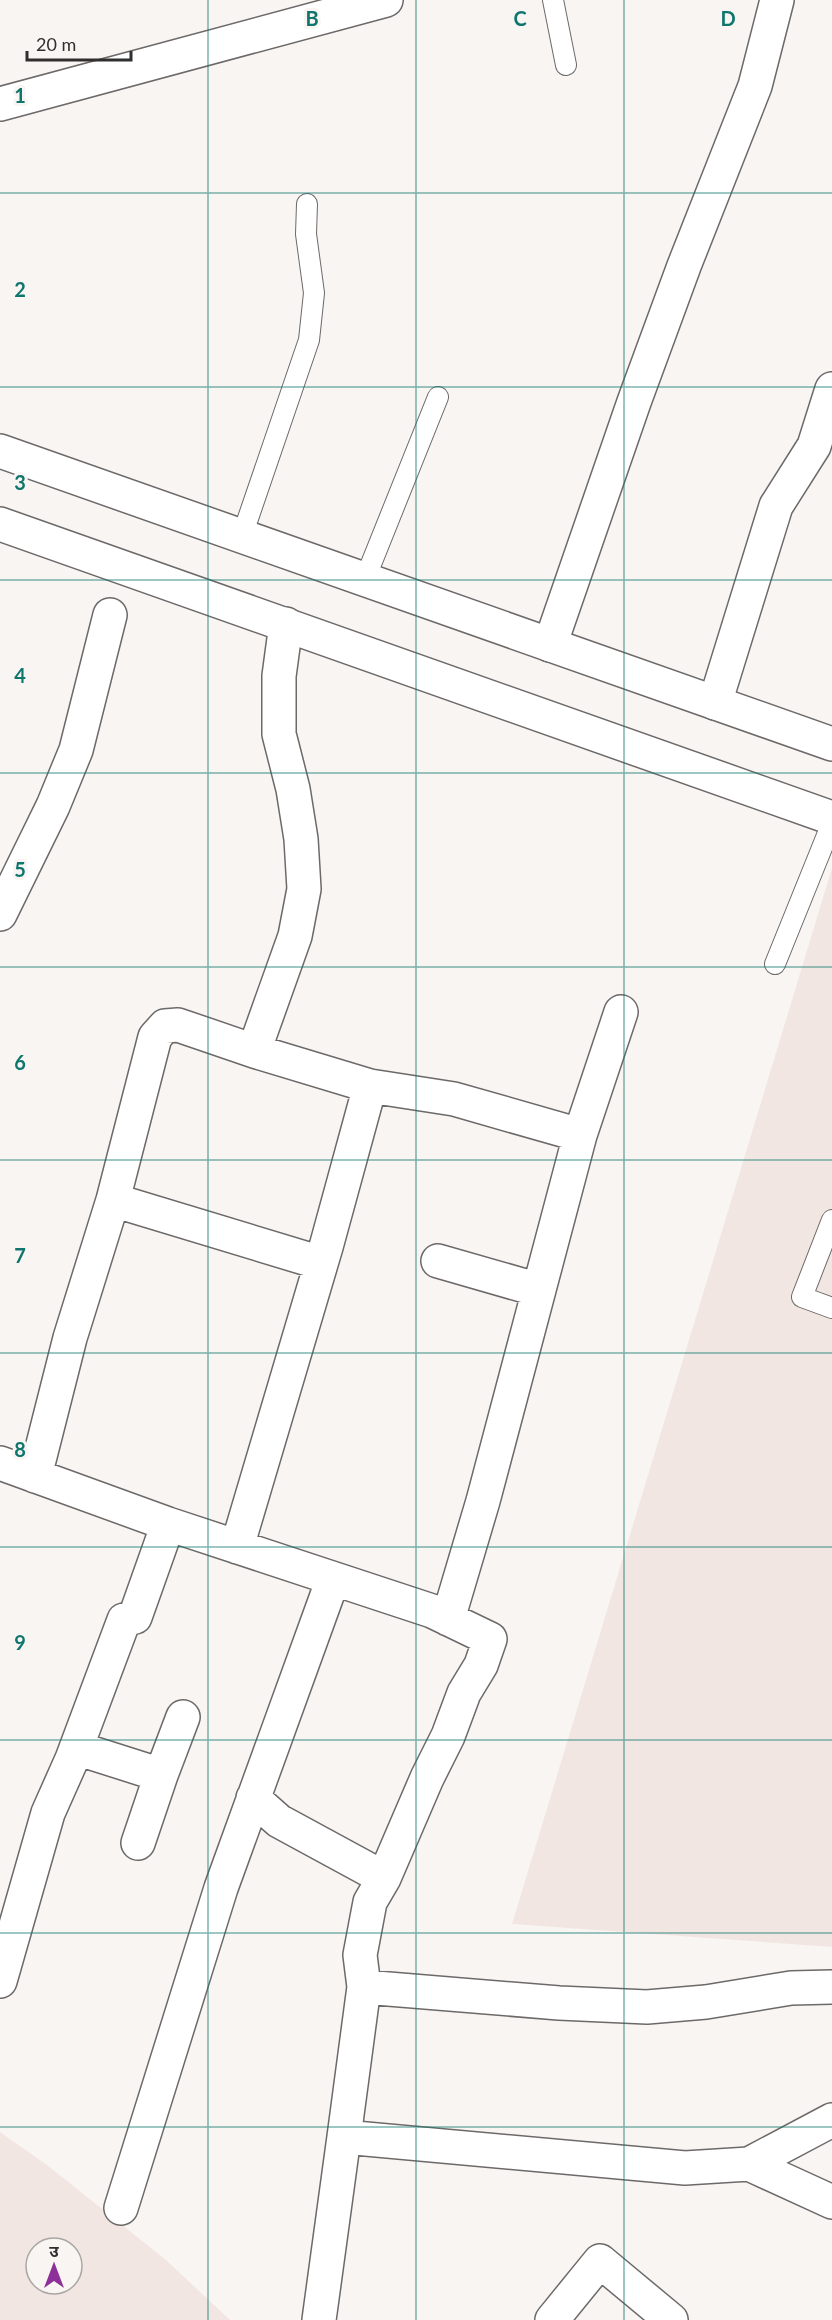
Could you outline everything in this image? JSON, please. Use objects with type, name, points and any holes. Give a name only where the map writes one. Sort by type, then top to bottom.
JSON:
[{"type":"street","points":[[550,645],[661,329],[755,86],[777,0]]},
{"type":"street","points":[[0,104],[379,1]]},
{"type":"street","points":[[715,703],[776,506],[814,446],[832,390]]},
{"type":"street","points":[[0,451],[832,744]]},
{"type":"street","points":[[0,524],[832,818]]},
{"type":"street","points":[[0,914],[53,806],[76,750],[110,615]]},
{"type":"street","points":[[255,1052],[295,936],[304,889],[301,839],[293,789],[279,734],[279,676],[286,624]]},
{"type":"street","points":[[448,1618],[483,1501],[580,1135],[621,1012]]},
{"type":"street","points":[[35,1476],[70,1338],[113,1200],[155,1037],[165,1026],[178,1025],[255,1052],[370,1086],[454,1099],[580,1135]]},
{"type":"street","points":[[237,1547],[321,1263],[370,1086]]},
{"type":"street","points":[[113,1200],[321,1263]]},
{"type":"street","points":[[438,1261],[539,1290]]},
{"type":"street","points":[[0,1463],[168,1524],[432,1611],[490,1639],[481,1665],[465,1693],[384,1878],[370,1902],[360,1955],[364,1987],[320,2320]]},
{"type":"street","points":[[0,1981],[48,1813],[76,1748],[124,1620],[135,1617],[168,1524]]},
{"type":"street","points":[[122,2208],[221,1888],[333,1579]]},
{"type":"street","points":[[138,1843],[183,1717]]},
{"type":"street","points":[[76,1748],[161,1774]]},
{"type":"street","points":[[253,1798],[279,1821],[384,1878]]},
{"type":"street","points":[[364,1987],[559,2003],[647,2007],[706,2002],[791,1988],[832,1987]]},
{"type":"street","points":[[344,2137],[685,2168],[749,2164],[832,2120]]},
{"type":"street","points":[[749,2164],[832,2202]]},
{"type":"street","points":[[552,2320],[600,2261],[671,2320]]},
{"type":"lane","points":[[553,0],[566,65]]},
{"type":"lane","points":[[242,536],[309,340],[314,293],[306,234],[307,204]]},
{"type":"lane","points":[[365,579],[438,397]]},
{"type":"lane","points":[[775,964],[832,823]]},
{"type":"lane","points":[[832,1220],[802,1297],[832,1308]]},
{"type":"shaded area","points":[[832,868],[832,1947],[512,1924]]},
{"type":"shaded area","points":[[0,2132],[47,2165],[166,2260],[230,2320],[0,2320]]}]
